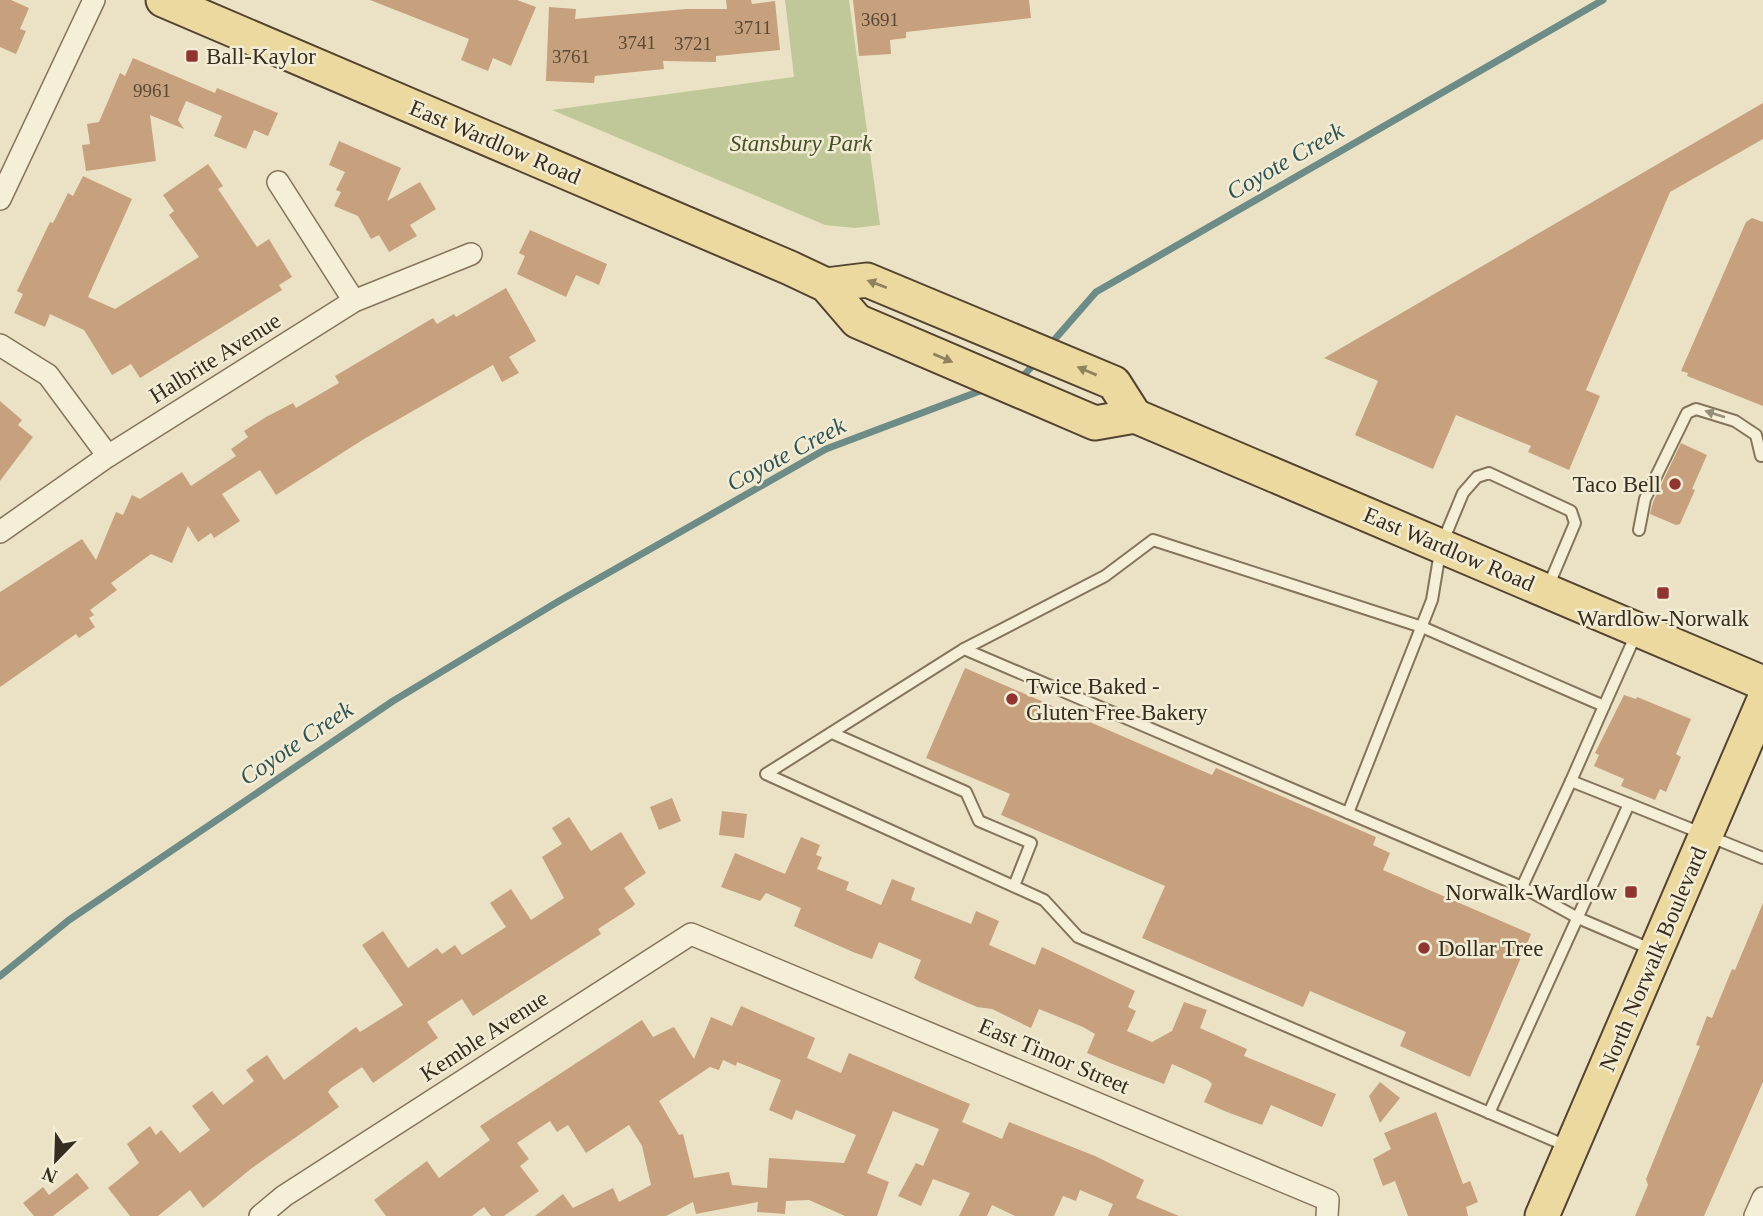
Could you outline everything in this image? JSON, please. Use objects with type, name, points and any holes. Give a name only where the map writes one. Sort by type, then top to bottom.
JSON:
[{"type":"main road","name":"East Wardlow Road","points":[[163,0],[826,285],[856,321],[1083,418],[1095,423],[1135,416],[1763,683]]},
{"type":"main road","points":[[826,285],[867,280],[1114,383],[1135,416]]},
{"type":"main road","name":"North Norwalk Boulevard","points":[[1542,1216],[1763,702]]},
{"type":"street","points":[[0,199],[94,0]]},
{"type":"street","points":[[278,182],[354,301]]},
{"type":"street","name":"Halbrite Avenue","points":[[0,532],[108,456],[354,301],[471,254]]},
{"type":"street","points":[[0,345],[48,375],[108,456]]},
{"type":"street","name":"Kemble Avenue","points":[[260,1216],[284,1196],[691,933],[744,955]]},
{"type":"street","name":"East Timor Street","points":[[744,955],[1328,1200],[1327,1216]]},
{"type":"street","points":[[1755,1216],[1763,1198]]},
{"type":"lane","points":[[1639,530],[1645,499],[1687,413],[1696,409],[1735,421],[1756,435],[1762,456]]},
{"type":"lane","points":[[1348,813],[1432,600],[1441,546],[1463,492],[1477,477],[1489,473],[1571,511],[1575,523],[1546,590]]},
{"type":"lane","points":[[1571,1148],[1078,937],[1044,900],[766,774],[964,649],[1105,576],[1153,540],[1422,626],[1604,706]]},
{"type":"lane","points":[[1522,887],[1639,630]]},
{"type":"lane","points":[[964,649],[1522,887],[1578,918],[1656,951]]},
{"type":"lane","points":[[832,733],[966,792],[979,821],[1031,843],[1014,886]]},
{"type":"lane","points":[[1571,781],[1763,858]]},
{"type":"lane","points":[[1489,1113],[1629,804]]},
{"type":"green space","name":"Stansbury Park","points":[[785,0],[849,0],[880,225],[855,228],[825,225],[552,110],[794,77]]},
{"type":"building","points":[[0,0],[11,0],[29,8],[20,29],[26,31],[16,54],[0,47]]},
{"type":"building","points":[[370,0],[517,0],[536,7],[511,66],[493,58],[488,71],[461,60],[469,39]]},
{"type":"building","points":[[726,0],[751,0],[752,4],[775,1],[780,50],[716,56],[716,62],[663,61],[664,69],[595,76],[594,83],[546,81],[549,7],[576,9],[575,19],[686,9],[727,9]]},
{"type":"building","points":[[853,0],[1029,0],[1031,18],[906,32],[906,38],[890,40],[891,54],[859,56]]},
{"type":"building","points":[[133,58],[215,93],[217,88],[278,113],[268,136],[254,130],[246,149],[214,136],[222,116],[186,101],[178,120],[184,129],[150,115],[156,161],[86,171],[82,145],[90,144],[87,124],[99,122],[120,73],[125,76]]},
{"type":"building","points":[[1763,103],[1763,139],[1670,192],[1586,390],[1600,396],[1569,470],[1528,452],[1531,446],[1456,415],[1433,469],[1355,435],[1378,381],[1324,358]]},
{"type":"building","points":[[339,141],[401,168],[387,201],[420,182],[436,209],[410,225],[417,236],[389,252],[379,235],[371,239],[358,216],[334,206],[341,192],[336,190],[345,172],[329,165]]},
{"type":"building","points":[[208,164],[223,186],[218,189],[257,247],[269,239],[292,277],[279,285],[282,290],[140,378],[131,364],[112,375],[84,330],[50,314],[45,327],[14,313],[23,294],[17,291],[50,222],[53,223],[68,193],[73,196],[83,176],[132,199],[88,297],[115,309],[199,257],[169,215],[174,211],[163,195]]},
{"type":"building","points":[[1752,218],[1763,222],[1763,406],[1687,376],[1688,373],[1681,371],[1746,222]]},
{"type":"building","points":[[530,230],[607,264],[599,285],[576,275],[566,297],[517,274],[525,256],[519,253]]},
{"type":"building","points":[[506,288],[536,341],[509,357],[519,373],[502,382],[493,365],[364,439],[276,495],[260,470],[222,494],[240,521],[214,538],[211,533],[198,542],[188,526],[172,563],[151,554],[111,583],[117,590],[90,610],[94,615],[89,618],[95,627],[79,638],[76,634],[0,687],[0,592],[82,539],[96,560],[116,512],[123,515],[132,495],[140,499],[182,472],[191,486],[236,456],[231,449],[248,437],[244,431],[266,417],[293,403],[296,408],[339,383],[335,376],[433,318],[437,324],[454,314],[456,317]]},
{"type":"building","points":[[0,401],[22,420],[18,425],[33,437],[0,481]]},
{"type":"building","name":"Taco Bell","points":[[1681,443],[1707,455],[1680,524],[1676,525],[1650,514]]},
{"type":"building","points":[[965,668],[1212,775],[1216,768],[1376,837],[1373,845],[1390,853],[1383,870],[1531,934],[1470,1077],[1400,1046],[1406,1032],[1310,991],[1303,1007],[1142,938],[1165,886],[1001,815],[1010,794],[926,758]]},
{"type":"building","points":[[1624,695],[1636,699],[1637,697],[1691,719],[1676,754],[1681,757],[1666,792],[1660,789],[1655,800],[1621,786],[1624,779],[1594,766],[1599,755],[1595,753]]},
{"type":"building","points":[[672,798],[681,821],[659,830],[650,807]]},
{"type":"building","points":[[722,811],[747,814],[744,838],[719,835]]},
{"type":"building","points":[[569,817],[591,851],[621,832],[646,873],[624,888],[635,904],[632,907],[598,929],[601,934],[473,1016],[462,999],[427,1022],[438,1038],[373,1083],[362,1067],[331,1088],[328,1092],[339,1107],[252,1168],[203,1208],[190,1190],[158,1216],[130,1216],[108,1188],[139,1163],[127,1144],[150,1126],[156,1135],[161,1130],[180,1153],[210,1130],[192,1106],[212,1091],[223,1105],[254,1081],[246,1070],[267,1055],[284,1080],[356,1027],[360,1032],[403,1005],[362,945],[383,931],[408,968],[437,948],[442,954],[455,945],[462,955],[506,927],[490,903],[511,889],[531,920],[564,898],[542,857],[562,844],[552,828]]},
{"type":"building","points":[[801,837],[820,845],[816,855],[822,857],[817,869],[849,882],[846,890],[881,905],[892,879],[915,888],[911,900],[971,924],[976,911],[999,921],[989,945],[1035,965],[1042,947],[1135,991],[1128,1007],[1136,1011],[1127,1031],[1152,1042],[1172,1031],[1184,1002],[1207,1010],[1200,1028],[1247,1049],[1244,1056],[1336,1094],[1322,1127],[1271,1105],[1262,1125],[1227,1112],[1204,1102],[1212,1084],[1208,1080],[1172,1064],[1164,1084],[1110,1063],[1087,1053],[1095,1034],[1083,1027],[1039,1009],[1031,1028],[992,1009],[977,1007],[920,982],[914,978],[921,960],[879,942],[872,959],[794,926],[801,908],[766,893],[760,901],[721,887],[735,853],[785,874]]},
{"type":"building","points":[[1763,903],[1763,1082],[1704,1216],[1635,1216],[1648,1185],[1646,1179],[1700,1046],[1696,1045],[1707,1016],[1712,1018]]},
{"type":"building","points":[[741,1006],[815,1038],[807,1058],[841,1073],[849,1053],[970,1104],[962,1122],[1002,1139],[1009,1122],[1095,1156],[1144,1180],[1136,1198],[1179,1216],[1108,1216],[1113,1204],[1080,1190],[1076,1201],[1063,1196],[1054,1216],[1015,1216],[992,1205],[987,1216],[959,1216],[970,1193],[933,1179],[921,1206],[898,1196],[916,1163],[923,1166],[939,1129],[893,1111],[867,1173],[889,1182],[877,1216],[845,1216],[809,1200],[786,1201],[785,1214],[757,1212],[758,1202],[696,1214],[693,1202],[666,1216],[535,1216],[563,1194],[573,1208],[613,1188],[619,1202],[651,1185],[642,1146],[629,1125],[586,1153],[568,1125],[557,1132],[550,1121],[517,1143],[529,1159],[520,1166],[539,1191],[504,1216],[491,1216],[484,1207],[472,1216],[386,1216],[374,1200],[427,1161],[439,1178],[490,1140],[480,1126],[642,1020],[653,1037],[674,1027],[694,1059],[711,1017],[732,1026]],"holes":[[[723,1060],[736,1066],[737,1062],[781,1080],[769,1110],[792,1120],[796,1110],[856,1135],[844,1163],[769,1158],[767,1188],[732,1185],[729,1172],[694,1178],[683,1134],[679,1135],[659,1101],[710,1067],[719,1070]]]},
{"type":"building","points":[[1380,1082],[1400,1098],[1380,1123],[1369,1096]]},
{"type":"building","points":[[1436,1112],[1463,1184],[1470,1181],[1478,1202],[1466,1207],[1468,1216],[1408,1216],[1395,1181],[1383,1186],[1373,1159],[1391,1149],[1384,1133]]},
{"type":"building","points":[[77,1173],[89,1188],[53,1216],[34,1216],[23,1203],[43,1187],[49,1195]]},
{"type":"waterway","name":"Coyote Creek","points":[[1048,347],[1096,292],[1603,0]]},
{"type":"waterway","name":"Coyote Creek","points":[[1016,378],[1025,374],[1036,362]]},
{"type":"waterway","name":"Coyote Creek","points":[[0,976],[69,920],[393,701],[559,601],[826,449],[988,388]]},
{"type":"place","name":"Ball-Kaylor","points":[[192,56]]},
{"type":"place","name":"Taco Bell","points":[[1675,484]]},
{"type":"place","name":"Wardlow-Norwalk","points":[[1663,593]]},
{"type":"place","name":"Twice Baked - Gluten Free Bakery","points":[[1012,699]]},
{"type":"place","name":"Norwalk-Wardlow","points":[[1631,892]]},
{"type":"place","name":"Dollar Tree","points":[[1424,948]]}]
